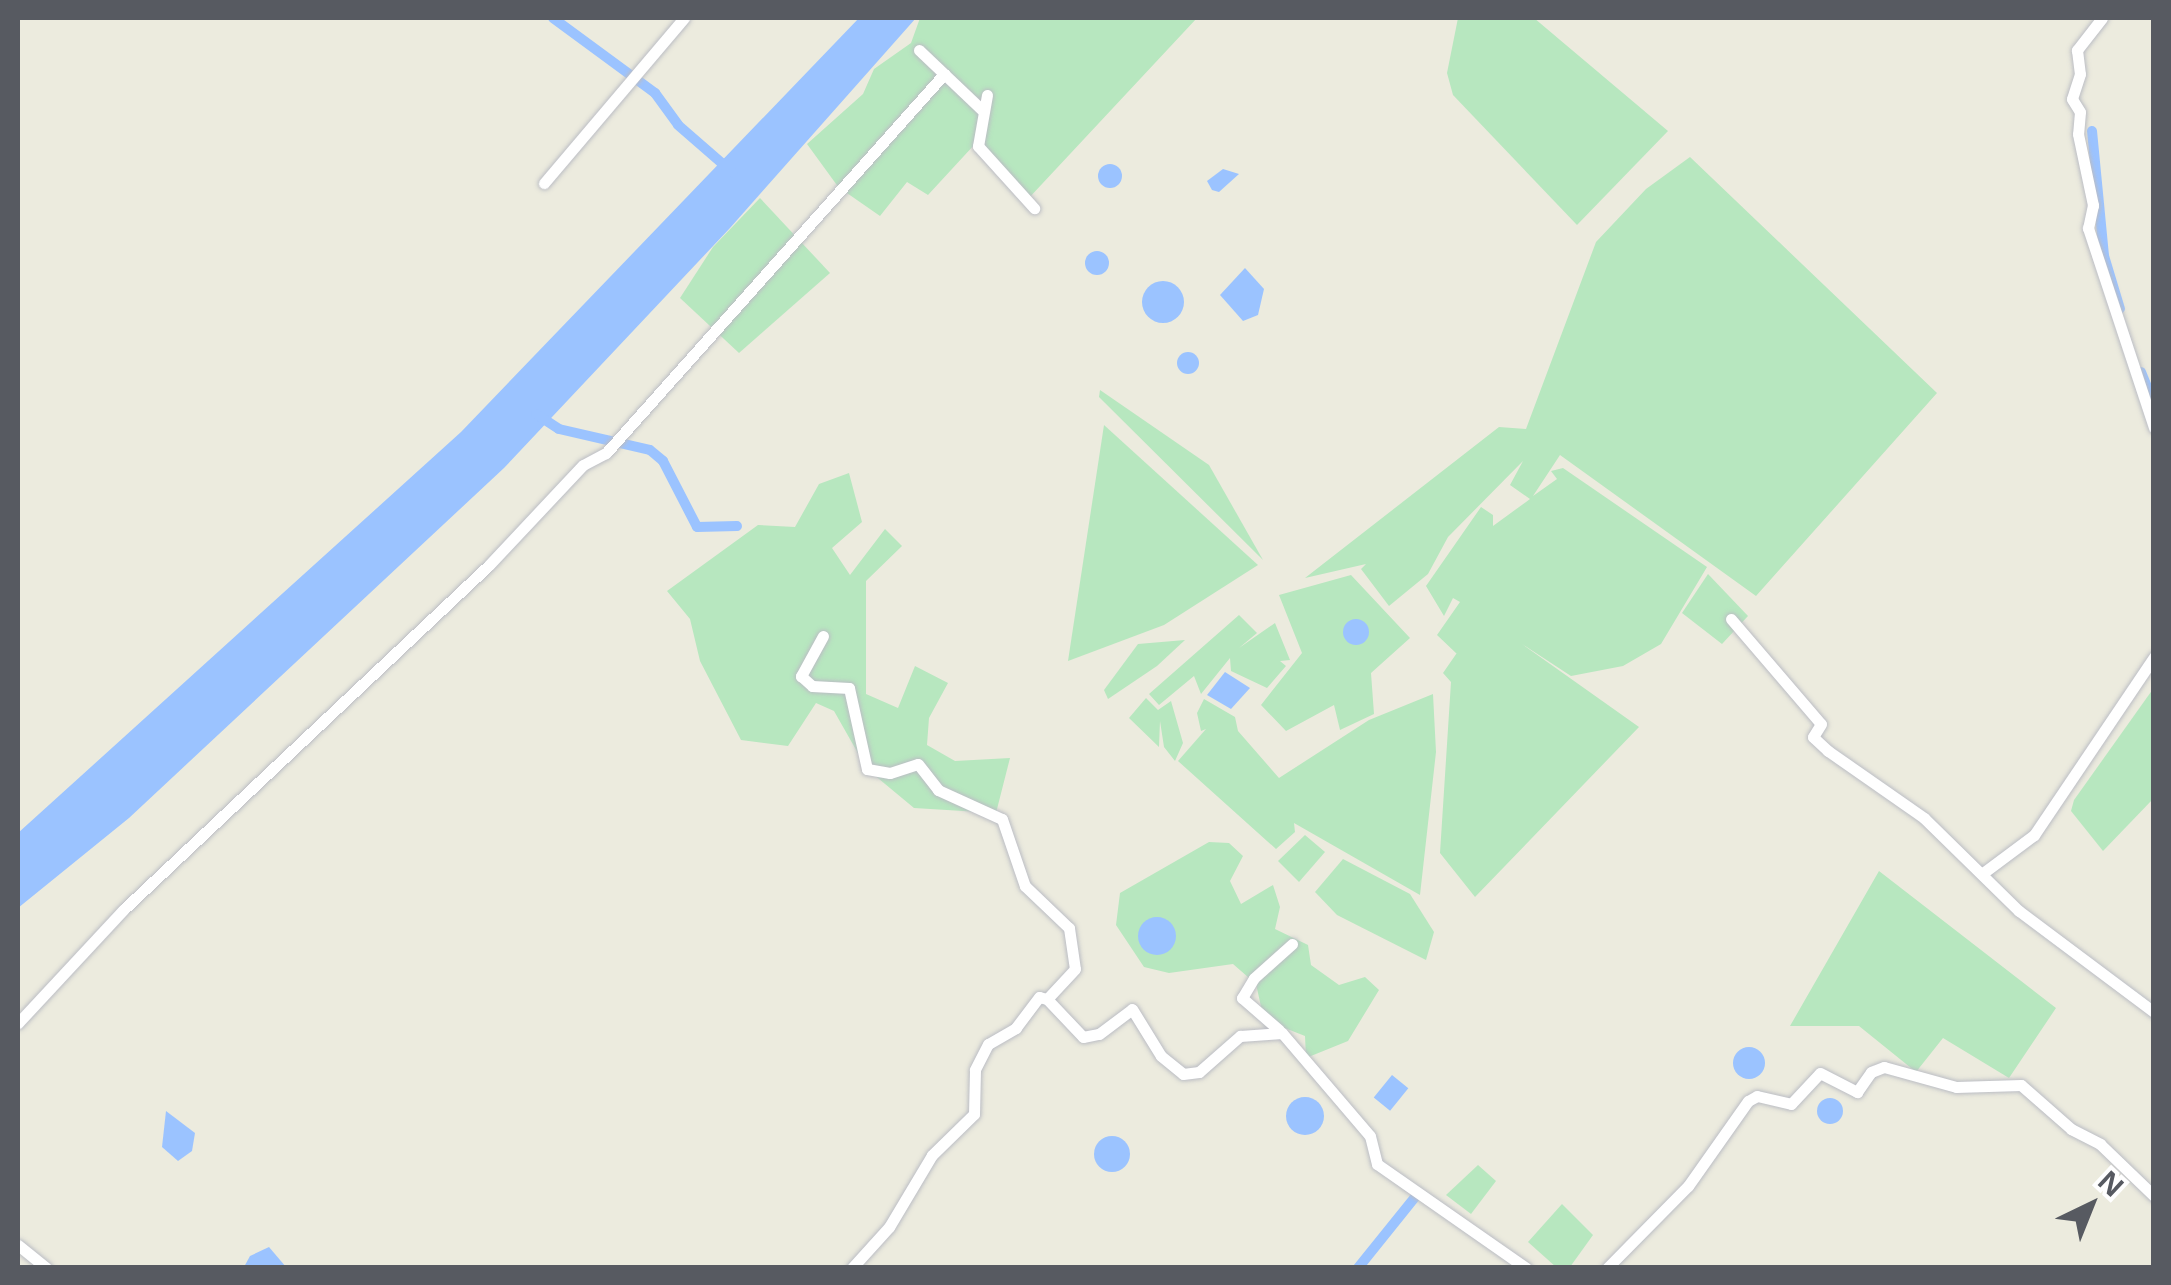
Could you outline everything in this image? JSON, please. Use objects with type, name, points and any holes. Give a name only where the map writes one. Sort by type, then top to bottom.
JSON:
[{"type":"street","points":[[544,183],[684,18]]},
{"type":"street","points":[[2102,18],[2076,50],[2080,74],[2072,99],[2080,112],[2078,134],[2092,205],[2088,228],[2154,427]]},
{"type":"street","points":[[919,50],[981,109]]},
{"type":"street","points":[[18,1023],[124,910],[488,565],[583,465],[606,454],[944,74]]},
{"type":"street","points":[[987,95],[981,109],[978,146],[1034,208]]},
{"type":"street","points":[[1731,619],[1821,724],[1813,737],[1924,818],[2019,910],[2154,1012]]},
{"type":"street","points":[[823,636],[801,676],[812,686],[849,688],[867,770],[890,773],[918,764],[938,790],[996,813],[1009,828],[1026,886],[1060,913],[1074,948],[1076,969],[1047,1000]]},
{"type":"street","points":[[1983,874],[2034,835],[2154,657]]},
{"type":"street","points":[[1292,944],[1254,978],[1242,998],[1282,1032],[1370,1136],[1377,1164],[1526,1268]]},
{"type":"street","points":[[852,1268],[889,1227],[932,1155],[974,1114],[974,1070],[988,1044],[1016,1028],[1038,997],[1047,1000],[1083,1037],[1099,1034],[1132,1010],[1161,1056],[1183,1074],[1199,1072],[1240,1036],[1282,1032]]},
{"type":"street","points":[[1607,1268],[1688,1186],[1748,1100],[1762,1096],[1791,1104],[1820,1074],[1857,1092],[1870,1072],[1884,1067],[1956,1088],[2020,1085],[2071,1128],[2100,1144],[2154,1196]]},
{"type":"street","points":[[18,1245],[46,1268]]},
{"type":"green space","points":[[920,18],[1197,18],[1028,199],[979,146],[981,106],[912,45],[941,74],[839,188],[807,144],[863,94],[874,69],[911,43]]},
{"type":"green space","points":[[1458,18],[1534,18],[1668,131],[1577,225],[1453,95],[1447,73]]},
{"type":"green space","points":[[944,76],[980,109],[975,144],[928,195],[907,182],[880,216],[844,191]]},
{"type":"green space","points":[[1690,157],[1937,393],[1756,596],[1560,455],[1533,496],[1557,479],[1551,471],[1563,468],[1707,567],[1661,644],[1623,666],[1571,676],[1522,644],[1639,727],[1475,897],[1440,853],[1451,682],[1443,673],[1456,654],[1437,635],[1460,602],[1453,598],[1444,616],[1426,586],[1481,507],[1493,515],[1493,526],[1530,499],[1510,485],[1523,461],[1448,537],[1428,574],[1389,606],[1361,569],[1366,564],[1305,578],[1499,427],[1526,429],[1596,242],[1646,189]]},
{"type":"green space","points":[[760,198],[830,273],[739,353],[680,298],[713,247]]},
{"type":"green space","points":[[1100,390],[1209,465],[1263,560],[1099,397]]},
{"type":"green space","points":[[1104,425],[1258,565],[1164,625],[1068,661]]},
{"type":"green space","points":[[849,473],[862,522],[832,548],[850,575],[885,529],[902,546],[866,581],[866,694],[898,708],[915,666],[948,683],[929,718],[927,745],[955,761],[1010,758],[996,813],[914,808],[867,769],[834,711],[816,703],[788,746],[741,740],[700,661],[690,619],[667,591],[758,525],[795,527],[819,484]]},
{"type":"green space","points":[[1708,574],[1748,616],[1722,644],[1682,613]]},
{"type":"green space","points":[[1351,575],[1410,638],[1371,673],[1374,714],[1340,730],[1334,705],[1286,731],[1261,705],[1302,653],[1279,595]]},
{"type":"green space","points":[[1239,615],[1257,633],[1239,648],[1275,623],[1290,660],[1280,661],[1286,666],[1267,688],[1231,671],[1230,658],[1201,694],[1194,676],[1159,705],[1149,694]]},
{"type":"green space","points":[[1185,640],[1157,666],[1108,699],[1104,690],[1138,644]]},
{"type":"green space","points":[[2153,689],[2153,799],[2103,851],[2071,811],[2074,800]]},
{"type":"green space","points":[[1433,694],[1436,752],[1420,895],[1294,823],[1295,832],[1276,849],[1178,761],[1206,729],[1201,731],[1197,713],[1204,699],[1235,717],[1238,731],[1279,778],[1369,720]]},
{"type":"green space","points":[[1146,698],[1158,710],[1171,701],[1183,743],[1175,761],[1164,747],[1160,721],[1159,747],[1129,718]]},
{"type":"green space","points":[[1305,835],[1325,852],[1299,882],[1278,861]]},
{"type":"green space","points":[[1209,842],[1229,843],[1243,856],[1230,881],[1241,904],[1273,885],[1280,907],[1275,929],[1308,945],[1311,965],[1339,985],[1365,977],[1379,990],[1348,1041],[1306,1058],[1305,1036],[1264,1020],[1256,984],[1233,964],[1169,973],[1144,967],[1116,925],[1120,893]]},
{"type":"green space","points":[[1343,859],[1410,894],[1434,932],[1426,960],[1337,915],[1315,892]]},
{"type":"green space","points":[[1879,871],[2056,1008],[2009,1078],[1943,1038],[1916,1072],[1859,1026],[1790,1026]]},
{"type":"green space","points":[[1478,1165],[1496,1181],[1471,1214],[1446,1195]]},
{"type":"green space","points":[[1562,1204],[1593,1235],[1570,1267],[1556,1267],[1528,1242]]},
{"type":"water","points":[[859,18],[916,18],[730,228],[504,468],[129,818],[18,908],[18,833],[461,432]]},
{"type":"water","points":[[1110,164],[1122,176],[1110,188],[1098,176]]},
{"type":"water","points":[[1223,169],[1239,174],[1219,192],[1212,190],[1207,181]]},
{"type":"water","points":[[1097,251],[1109,263],[1097,275],[1085,263]]},
{"type":"water","points":[[1245,268],[1264,289],[1258,315],[1243,321],[1220,295]]},
{"type":"water","points":[[1163,281],[1178,287],[1184,302],[1178,317],[1163,323],[1148,317],[1142,302],[1148,287]]},
{"type":"water","points":[[1188,352],[1196,355],[1196,371],[1188,374],[1180,371],[1177,363],[1180,355]]},
{"type":"water","points":[[1356,619],[1365,623],[1369,632],[1365,641],[1356,645],[1347,641],[1343,632],[1347,623]]},
{"type":"water","points":[[1225,672],[1250,688],[1231,709],[1207,695]]},
{"type":"water","points":[[1157,917],[1171,922],[1176,936],[1171,950],[1157,955],[1143,950],[1138,936],[1143,922]]},
{"type":"water","points":[[1749,1047],[1760,1052],[1765,1063],[1760,1074],[1749,1079],[1738,1074],[1733,1063],[1738,1052]]},
{"type":"water","points":[[1392,1075],[1408,1088],[1390,1111],[1374,1098]]},
{"type":"water","points":[[1305,1097],[1318,1103],[1324,1116],[1318,1129],[1305,1135],[1292,1129],[1286,1116],[1292,1103]]},
{"type":"water","points":[[1830,1098],[1840,1101],[1840,1121],[1830,1124],[1820,1121],[1817,1111],[1820,1101]]},
{"type":"water","points":[[166,1111],[195,1133],[192,1151],[178,1161],[162,1147]]},
{"type":"water","points":[[1112,1136],[1125,1141],[1130,1154],[1125,1167],[1112,1172],[1099,1167],[1094,1154],[1099,1141]]},
{"type":"water","points":[[269,1247],[286,1267],[244,1267],[250,1256]]},
{"type":"waterway","points":[[553,18],[655,93],[678,125],[732,172]]},
{"type":"waterway","points":[[2092,131],[2104,256],[2120,309]]},
{"type":"waterway","points":[[2141,372],[2154,404]]},
{"type":"waterway","points":[[536,414],[559,429],[650,450],[663,461],[697,527],[737,526]]},
{"type":"waterway","points":[[1358,1268],[1415,1197]]}]
